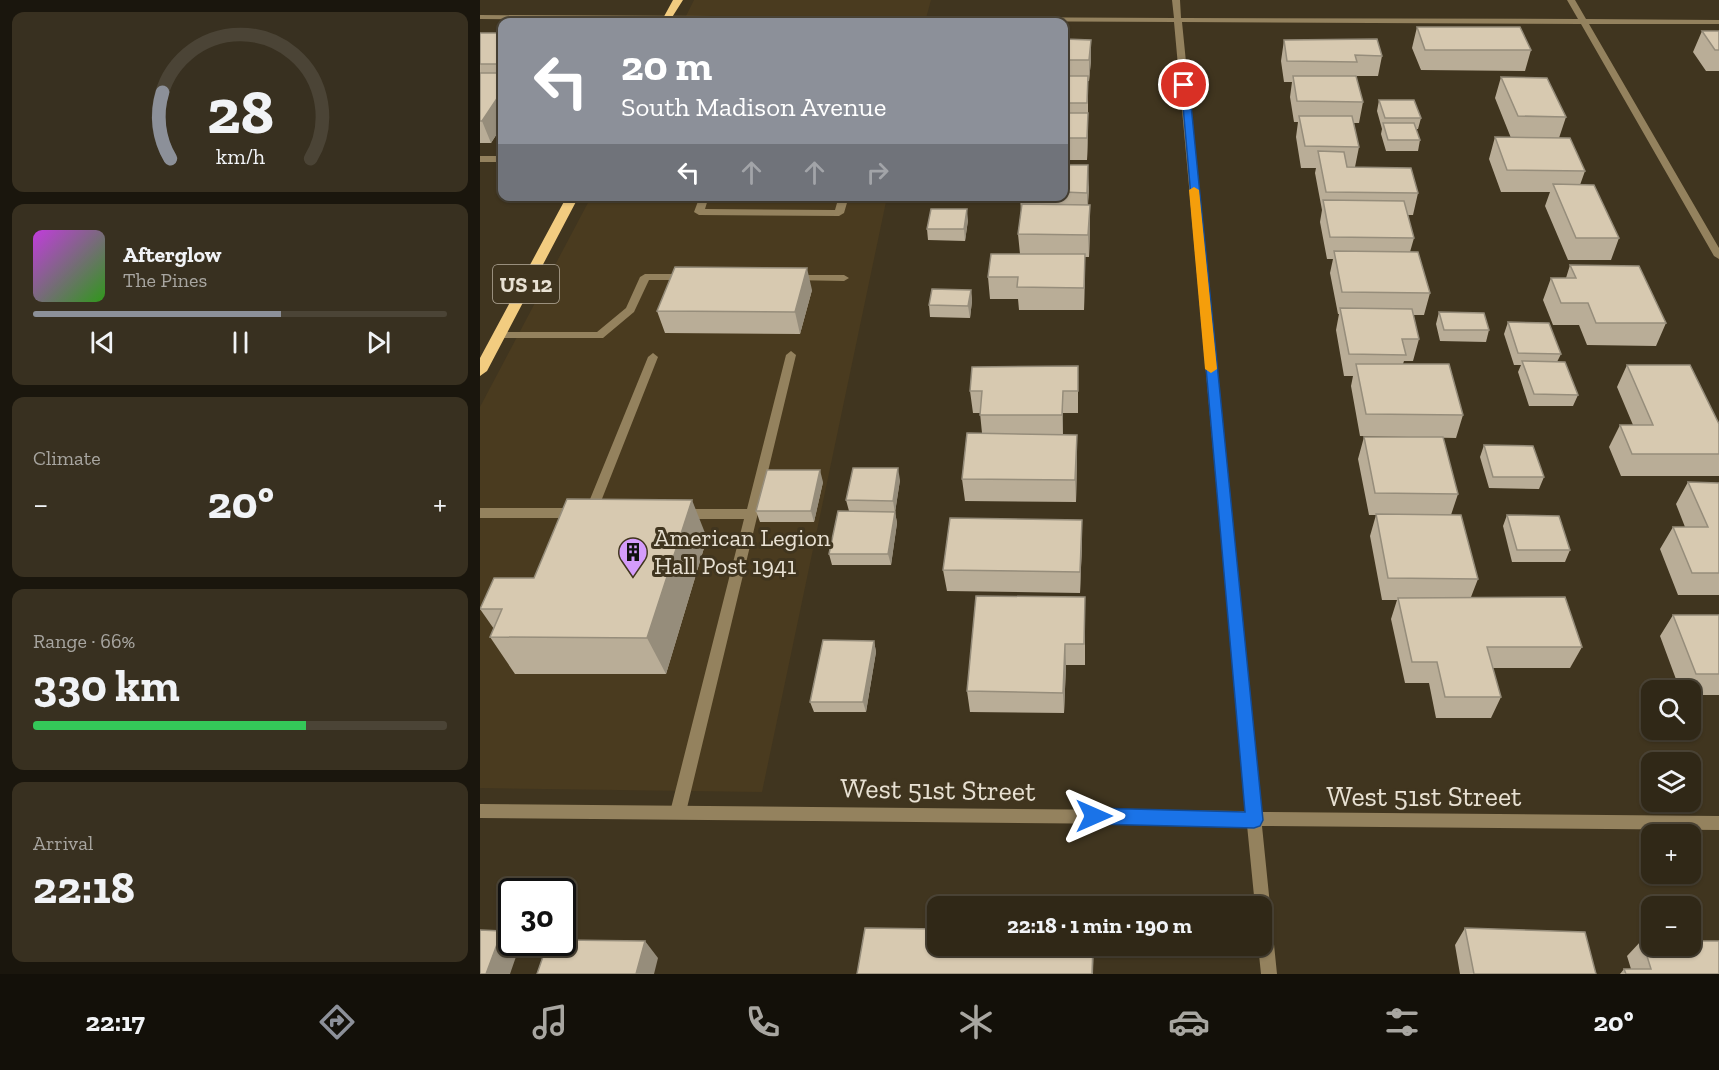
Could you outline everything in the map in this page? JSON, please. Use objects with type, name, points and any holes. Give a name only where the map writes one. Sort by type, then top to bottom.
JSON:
[{"type":"main road","points":[[667,18],[678,0]]},
{"type":"main road","name":"US 12","points":[[480,371],[570,201]]},
{"type":"street","points":[[1176,0],[1269,974]]},
{"type":"street","points":[[1571,0],[1719,256]]},
{"type":"street","points":[[480,17],[542,18]]},
{"type":"street","points":[[1068,20],[1719,22]]},
{"type":"street","points":[[480,159],[498,159]]},
{"type":"street","points":[[703,201],[699,212],[839,213],[843,201]]},
{"type":"street","points":[[499,335],[598,336],[630,310],[645,277],[704,277]]},
{"type":"street","points":[[786,278],[844,278]]},
{"type":"street","points":[[678,812],[791,355]]},
{"type":"street","points":[[480,513],[595,514],[653,357]]},
{"type":"street","points":[[670,514],[751,514]]},
{"type":"street","name":"West 51st Street","points":[[480,811],[1719,823]]},
{"type":"shaded area","points":[[694,0],[931,0],[926,18],[685,18]]},
{"type":"shaded area","points":[[589,201],[886,201],[762,792],[480,788],[480,407]]},
{"type":"building","points":[[1417,27],[1520,27],[1531,50],[1425,50]]},
{"type":"building","points":[[1702,31],[1719,31],[1719,50],[1715,50]]},
{"type":"building","points":[[480,33],[498,33],[498,64],[480,64]]},
{"type":"building","points":[[1068,39],[1091,40],[1089,60],[1068,60]]},
{"type":"building","points":[[1377,39],[1382,56],[1355,55],[1357,62],[1287,61],[1284,40]]},
{"type":"building","points":[[480,73],[498,73],[498,97],[480,121]]},
{"type":"building","points":[[1068,76],[1088,76],[1087,103],[1068,103]]},
{"type":"building","points":[[1293,76],[1356,76],[1363,102],[1297,101]]},
{"type":"building","points":[[1501,77],[1547,78],[1566,117],[1518,116]]},
{"type":"building","points":[[1379,100],[1414,100],[1421,118],[1385,118]]},
{"type":"building","points":[[1068,113],[1088,113],[1087,138],[1068,138]]},
{"type":"building","points":[[1299,116],[1352,116],[1359,147],[1305,146]]},
{"type":"building","points":[[1383,123],[1414,123],[1420,140],[1388,140]]},
{"type":"building","points":[[1495,137],[1570,138],[1585,171],[1507,170]]},
{"type":"building","points":[[1318,151],[1344,152],[1347,167],[1411,168],[1418,193],[1326,192]]},
{"type":"building","points":[[1068,165],[1088,165],[1087,193],[1068,192]]},
{"type":"building","points":[[1553,184],[1594,185],[1619,238],[1576,238]]},
{"type":"building","points":[[1323,200],[1404,201],[1414,238],[1330,237]]},
{"type":"building","points":[[1022,204],[1090,205],[1088,235],[1018,234]]},
{"type":"building","points":[[931,209],[967,209],[964,229],[927,229]]},
{"type":"building","points":[[1334,251],[1418,252],[1430,293],[1342,292]]},
{"type":"building","points":[[991,254],[1085,254],[1084,288],[1017,287],[1018,277],[988,277]]},
{"type":"building","points":[[1570,265],[1639,266],[1666,323],[1596,323],[1588,303],[1561,303],[1551,278],[1576,278]]},
{"type":"building","points":[[675,267],[807,268],[795,312],[657,311]]},
{"type":"building","points":[[932,289],[971,290],[968,306],[929,305]]},
{"type":"building","points":[[1340,308],[1412,309],[1419,339],[1402,339],[1406,355],[1349,354]]},
{"type":"building","points":[[1439,312],[1484,313],[1489,330],[1444,330]]},
{"type":"building","points":[[1508,322],[1549,323],[1561,354],[1518,353]]},
{"type":"building","points":[[1522,361],[1565,362],[1578,395],[1534,394]]},
{"type":"building","points":[[1356,364],[1449,364],[1463,415],[1366,414]]},
{"type":"building","points":[[1627,365],[1690,365],[1719,424],[1719,454],[1632,454],[1620,425],[1653,425]]},
{"type":"building","points":[[1078,366],[1078,391],[1063,391],[1062,415],[980,415],[982,391],[970,391],[972,367]]},
{"type":"building","points":[[967,433],[1077,435],[1075,480],[962,479]]},
{"type":"building","points":[[1364,437],[1443,437],[1458,494],[1375,493]]},
{"type":"building","points":[[1484,445],[1533,446],[1544,477],[1493,477]]},
{"type":"building","points":[[853,468],[898,468],[893,501],[846,500]]},
{"type":"building","points":[[767,470],[820,470],[811,511],[756,511]]},
{"type":"building","points":[[1688,482],[1719,483],[1719,573],[1692,573],[1673,527],[1708,527]]},
{"type":"building","points":[[567,499],[692,500],[647,638],[490,637],[502,609],[480,609],[494,578],[534,578]]},
{"type":"building","points":[[838,511],[895,512],[888,554],[829,554]]},
{"type":"building","points":[[1376,514],[1461,515],[1478,579],[1388,578]]},
{"type":"building","points":[[1507,515],[1559,516],[1570,550],[1517,550]]},
{"type":"building","points":[[950,518],[1082,520],[1080,572],[943,570]]},
{"type":"building","points":[[976,596],[1085,597],[1084,644],[1065,644],[1063,693],[967,691]]},
{"type":"building","points":[[1565,597],[1582,647],[1487,647],[1501,697],[1445,697],[1437,662],[1412,662],[1398,598]]},
{"type":"building","points":[[1673,615],[1719,615],[1719,674],[1696,674]]},
{"type":"building","points":[[823,640],[874,641],[863,702],[810,702]]},
{"type":"building","points":[[865,928],[927,929],[927,956],[1093,956],[1092,974],[857,974]]},
{"type":"building","points":[[1465,928],[1585,932],[1596,974],[1474,974]]},
{"type":"building","points":[[480,930],[498,931],[498,942],[486,974],[480,974]]},
{"type":"building","points":[[576,940],[645,941],[636,974],[537,974],[543,956],[576,956]]},
{"type":"building","points":[[1701,941],[1719,941],[1719,974],[1626,974],[1624,969],[1651,969],[1647,956],[1701,956]]},
{"type":"slow traffic","points":[[1194,190],[1211,369]]},
{"type":"place","name":"American Legion Hall Post 1941","points":[[633,578]]},
{"type":"route","points":[[1094,816],[1254,820],[1184,85]]}]
